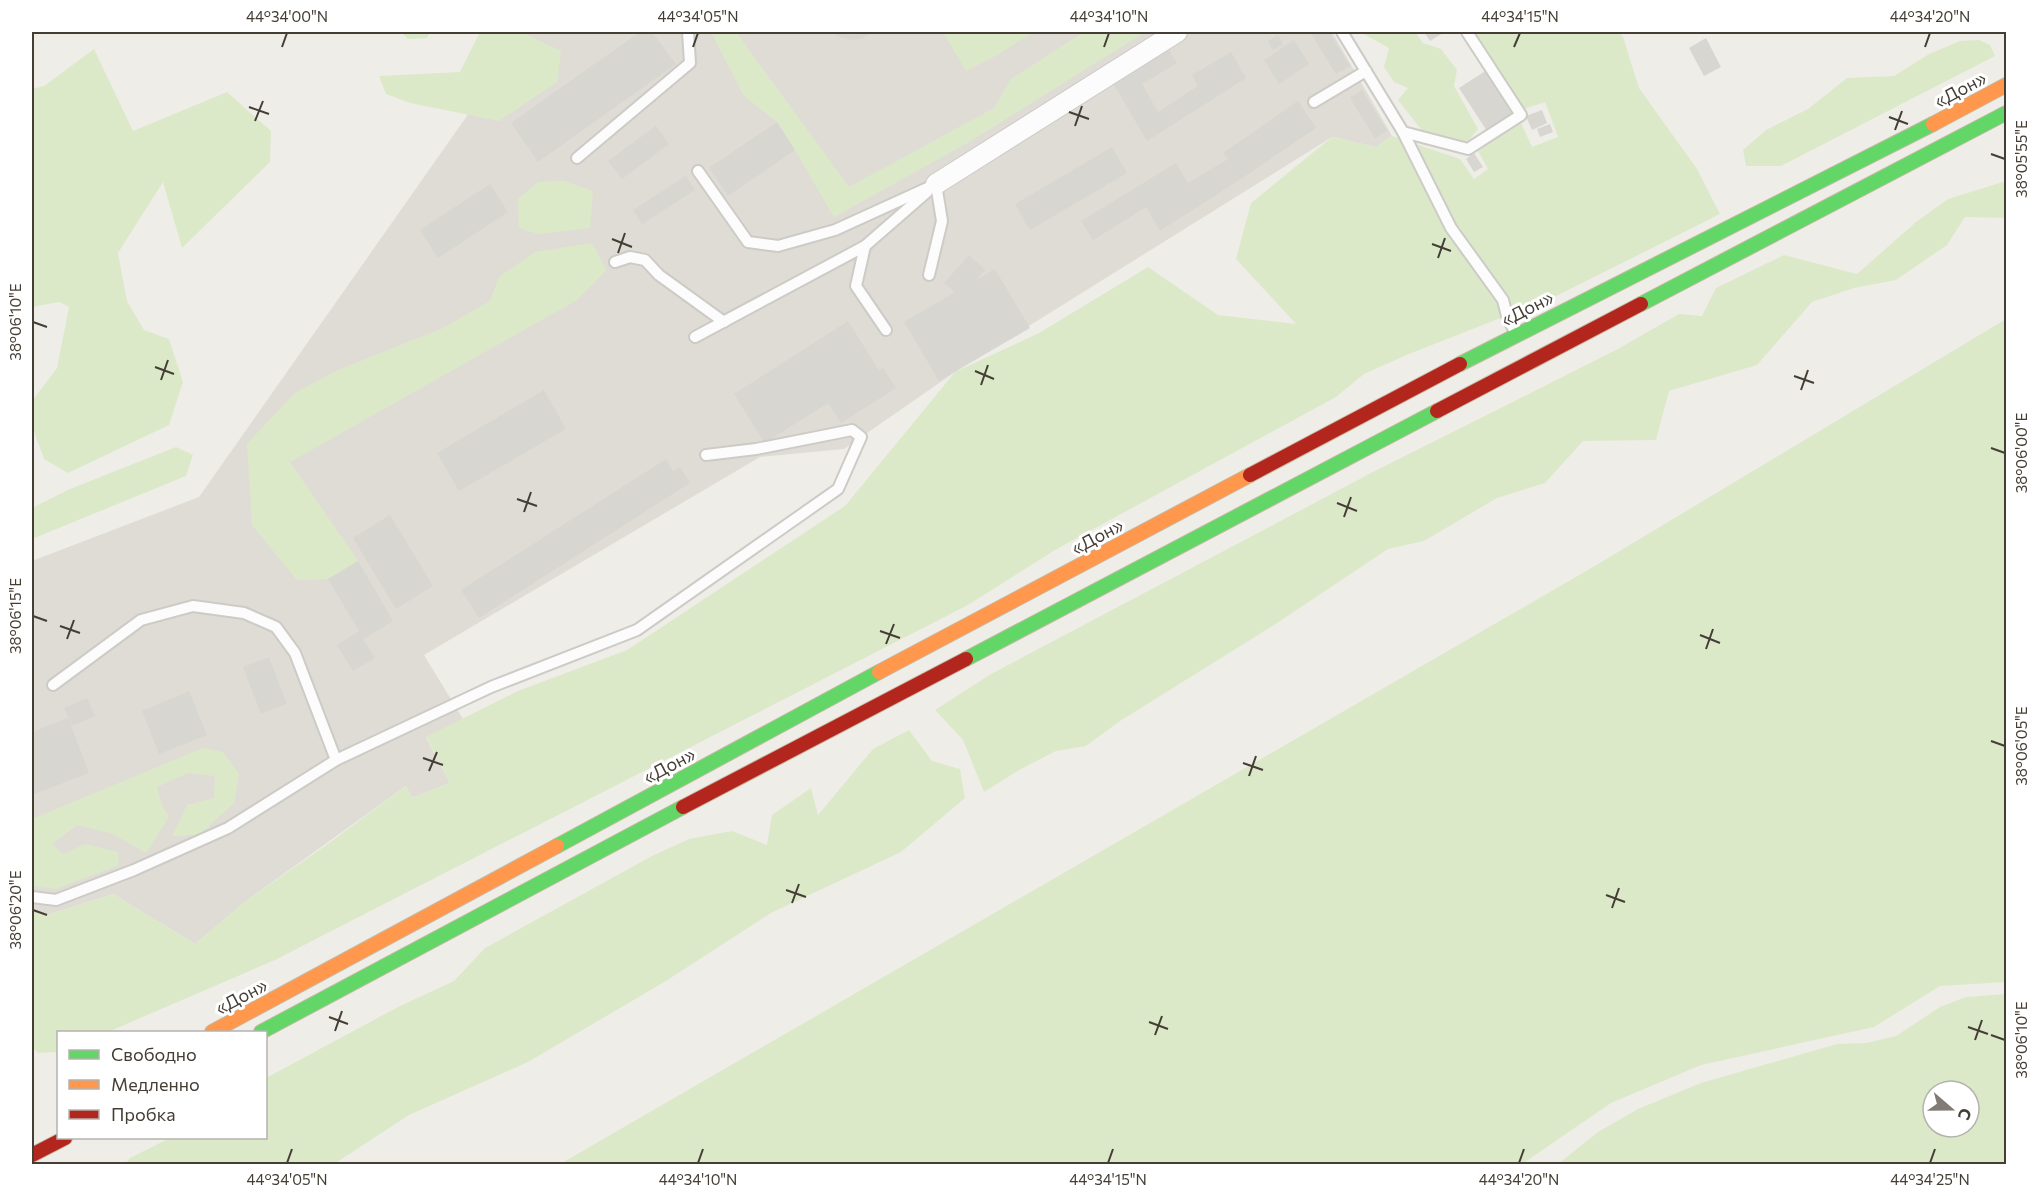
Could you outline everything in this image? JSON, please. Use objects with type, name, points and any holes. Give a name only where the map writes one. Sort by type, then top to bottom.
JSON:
[{"type":"highway","name":"«Дон»","points":[[214,1031],[805,712],[1516,334],[1915,134],[2007,85]]},
{"type":"highway","points":[[263,1031],[567,868],[2007,113]]},
{"type":"highway","points":[[32,1155],[61,1139]]},
{"type":"street","points":[[936,184],[1177,32]]},
{"type":"lane","points":[[578,158],[690,63],[688,32]]},
{"type":"lane","points":[[1342,32],[1403,132],[1451,228],[1503,300],[1507,316],[1516,334]]},
{"type":"lane","points":[[1403,132],[1468,150],[1521,115],[1467,32]]},
{"type":"lane","points":[[1314,102],[1366,71]]},
{"type":"lane","points":[[698,171],[748,242],[778,246],[835,230],[936,184]]},
{"type":"lane","points":[[694,337],[865,246],[936,184]]},
{"type":"lane","points":[[929,275],[942,220],[936,184]]},
{"type":"lane","points":[[865,246],[856,286],[886,330]]},
{"type":"lane","points":[[615,262],[630,257],[645,260],[659,275],[724,322]]},
{"type":"lane","points":[[32,897],[56,900],[134,870],[228,828],[336,760],[491,687],[637,630],[838,489],[861,437],[852,429],[756,449],[706,455]]},
{"type":"lane","points":[[53,685],[141,620],[193,606],[244,613],[276,627],[295,653],[336,760]]},
{"type":"shaded area","points":[[526,32],[1332,32],[1392,136],[1376,147],[1332,137],[955,372],[844,449],[760,457],[424,655],[463,719],[426,738],[450,783],[412,798],[406,786],[246,901],[195,944],[113,894],[47,915],[32,913],[32,561],[199,497]]},
{"type":"green space","points":[[401,32],[430,32],[427,38],[408,39]]},
{"type":"green space","points":[[480,32],[521,32],[561,51],[557,82],[499,121],[410,103],[386,94],[379,76],[460,72]]},
{"type":"green space","points":[[711,32],[736,32],[849,187],[994,108],[1011,79],[1084,32],[1145,32],[969,142],[834,217],[777,122],[744,96]]},
{"type":"green space","points":[[943,32],[1033,32],[999,54],[966,71]]},
{"type":"green space","points":[[1360,32],[1415,32],[1423,43],[1441,49],[1457,70],[1454,86],[1478,129],[1468,141],[1456,141],[1424,133],[1398,100],[1408,88],[1394,82],[1384,67],[1389,48]]},
{"type":"green space","points":[[1474,32],[1619,32],[1623,37],[1639,88],[1697,169],[1720,214],[1554,297],[1364,374],[1336,397],[1055,550],[968,605],[275,960],[110,1031],[57,1031],[57,1052],[38,1053],[32,1047],[32,913],[47,915],[113,894],[195,944],[246,901],[406,786],[412,798],[450,783],[426,737],[518,691],[627,650],[845,506],[955,372],[1039,333],[1148,267],[1218,315],[1296,324],[1236,259],[1251,203],[1332,137],[1376,147],[1392,136],[1460,159],[1474,179],[1488,169],[1478,151],[1521,123],[1532,147],[1558,137],[1545,102],[1524,109]]},
{"type":"green space","points":[[1979,40],[1990,45],[1995,56],[1781,166],[1746,166],[1743,150],[1766,130],[1808,109],[1847,78],[1894,76],[1929,54],[1960,41]]},
{"type":"green space","points":[[94,49],[133,131],[227,92],[271,131],[270,162],[182,248],[163,182],[118,253],[127,301],[144,330],[169,339],[183,382],[169,425],[68,473],[44,459],[32,426],[32,401],[57,368],[69,307],[59,302],[32,307],[32,89],[44,86]]},
{"type":"green space","points":[[564,181],[593,191],[590,228],[538,234],[519,228],[518,199],[538,182]]},
{"type":"green space","points":[[2006,181],[2006,218],[1965,217],[1947,245],[1896,280],[1854,288],[1812,302],[1757,365],[1669,391],[1656,440],[1583,441],[1545,483],[1497,498],[1424,541],[1388,549],[1274,625],[1120,721],[1086,746],[1056,751],[984,792],[963,740],[935,710],[991,674],[1373,472],[1616,350],[1679,314],[1702,316],[1716,288],[1784,255],[1857,274],[1916,222],[1948,199]]},
{"type":"green space","points":[[592,243],[606,270],[577,300],[290,462],[358,561],[328,579],[297,580],[252,525],[247,444],[295,393],[338,370],[441,329],[490,301],[499,277],[535,252]]},
{"type":"green space","points":[[2006,319],[2006,982],[1940,986],[1874,1027],[1701,1065],[1611,1103],[1522,1164],[560,1164],[1593,567]]},
{"type":"green space","points":[[176,447],[193,455],[186,476],[32,539],[32,508],[70,489]]},
{"type":"green space","points":[[909,730],[932,761],[960,769],[965,798],[901,852],[771,913],[666,981],[528,1062],[409,1115],[334,1164],[125,1164],[130,1158],[168,1139],[267,1139],[267,1077],[398,1007],[454,981],[485,948],[652,856],[689,839],[732,831],[767,845],[772,815],[811,788],[818,815],[873,749]]},
{"type":"green space","points":[[203,748],[223,752],[239,774],[234,803],[199,835],[172,836],[187,805],[214,798],[215,776],[188,773],[157,787],[162,805],[169,817],[146,853],[113,834],[77,825],[52,844],[63,854],[85,844],[118,852],[119,865],[56,889],[32,886],[32,819]]},
{"type":"green space","points":[[2006,994],[2006,1164],[1558,1164],[1598,1132],[1638,1109],[1701,1083],[1837,1044],[1866,1043],[1896,1036],[1940,1007],[1966,997]]},
{"type":"building","points":[[640,32],[652,32],[676,64],[538,162],[511,123]]},
{"type":"building","points":[[831,32],[874,32],[861,39],[850,40]]},
{"type":"building","points":[[1310,32],[1329,32],[1350,66],[1336,74]]},
{"type":"building","points":[[1424,32],[1445,32],[1430,41]]},
{"type":"building","points":[[1278,35],[1283,44],[1273,50],[1268,41]]},
{"type":"building","points":[[1706,38],[1721,67],[1704,76],[1689,48]]},
{"type":"building","points":[[1294,40],[1309,64],[1279,84],[1264,60]]},
{"type":"building","points":[[1169,50],[1177,63],[1142,84],[1158,112],[1198,86],[1192,75],[1231,52],[1246,78],[1147,141],[1113,83]]},
{"type":"building","points":[[1487,70],[1515,114],[1487,131],[1459,88]]},
{"type":"building","points":[[1362,90],[1387,131],[1375,138],[1350,98]]},
{"type":"building","points":[[1298,101],[1316,128],[1160,231],[1146,207],[1093,240],[1081,221],[1176,163],[1188,183],[1228,159],[1223,153]]},
{"type":"building","points":[[1542,110],[1547,123],[1532,130],[1526,116]]},
{"type":"building","points":[[777,122],[795,150],[728,196],[709,168]]},
{"type":"building","points":[[1550,124],[1553,132],[1540,137],[1537,129]]},
{"type":"building","points":[[656,126],[669,144],[622,179],[608,161]]},
{"type":"building","points":[[1112,147],[1127,173],[1030,230],[1015,204]]},
{"type":"building","points":[[1474,153],[1483,167],[1474,172],[1466,159]]},
{"type":"building","points":[[686,176],[695,190],[642,224],[633,210]]},
{"type":"building","points":[[490,184],[508,212],[438,258],[420,230]]},
{"type":"building","points":[[969,255],[985,270],[976,280],[995,269],[1030,328],[939,381],[904,322],[955,292],[944,283]]},
{"type":"building","points":[[848,321],[879,370],[883,368],[896,388],[841,423],[828,403],[765,443],[734,394]]},
{"type":"building","points":[[544,390],[566,429],[459,491],[437,453]]},
{"type":"building","points":[[666,459],[673,471],[680,467],[690,483],[479,618],[461,590]]},
{"type":"building","points":[[390,515],[433,586],[396,609],[353,538]]},
{"type":"building","points":[[358,561],[393,621],[363,639],[375,658],[353,671],[337,645],[359,631],[328,579]]},
{"type":"building","points":[[269,657],[287,704],[261,714],[243,667]]},
{"type":"building","points":[[189,691],[207,735],[159,754],[142,711]]},
{"type":"building","points":[[87,698],[95,716],[72,726],[64,708]]},
{"type":"building","points":[[68,718],[89,773],[32,795],[32,732]]},
{"type":"traffic: fast","points":[[1641,304],[2006,113]]},
{"type":"traffic: fast","points":[[1460,364],[1933,124]]},
{"type":"traffic: fast","points":[[966,659],[1437,411]]},
{"type":"traffic: fast","points":[[557,846],[879,672]]},
{"type":"traffic: fast","points":[[263,1031],[683,807]]},
{"type":"traffic: slow","points":[[1933,124],[2006,85]]},
{"type":"traffic: slow","points":[[879,672],[1250,475]]},
{"type":"traffic: slow","points":[[214,1031],[557,846]]},
{"type":"traffic: jam","points":[[1437,411],[1641,304]]},
{"type":"traffic: jam","points":[[1250,475],[1460,364]]},
{"type":"traffic: jam","points":[[683,807],[966,659]]},
{"type":"traffic: jam","points":[[32,1155],[63,1139]]}]
